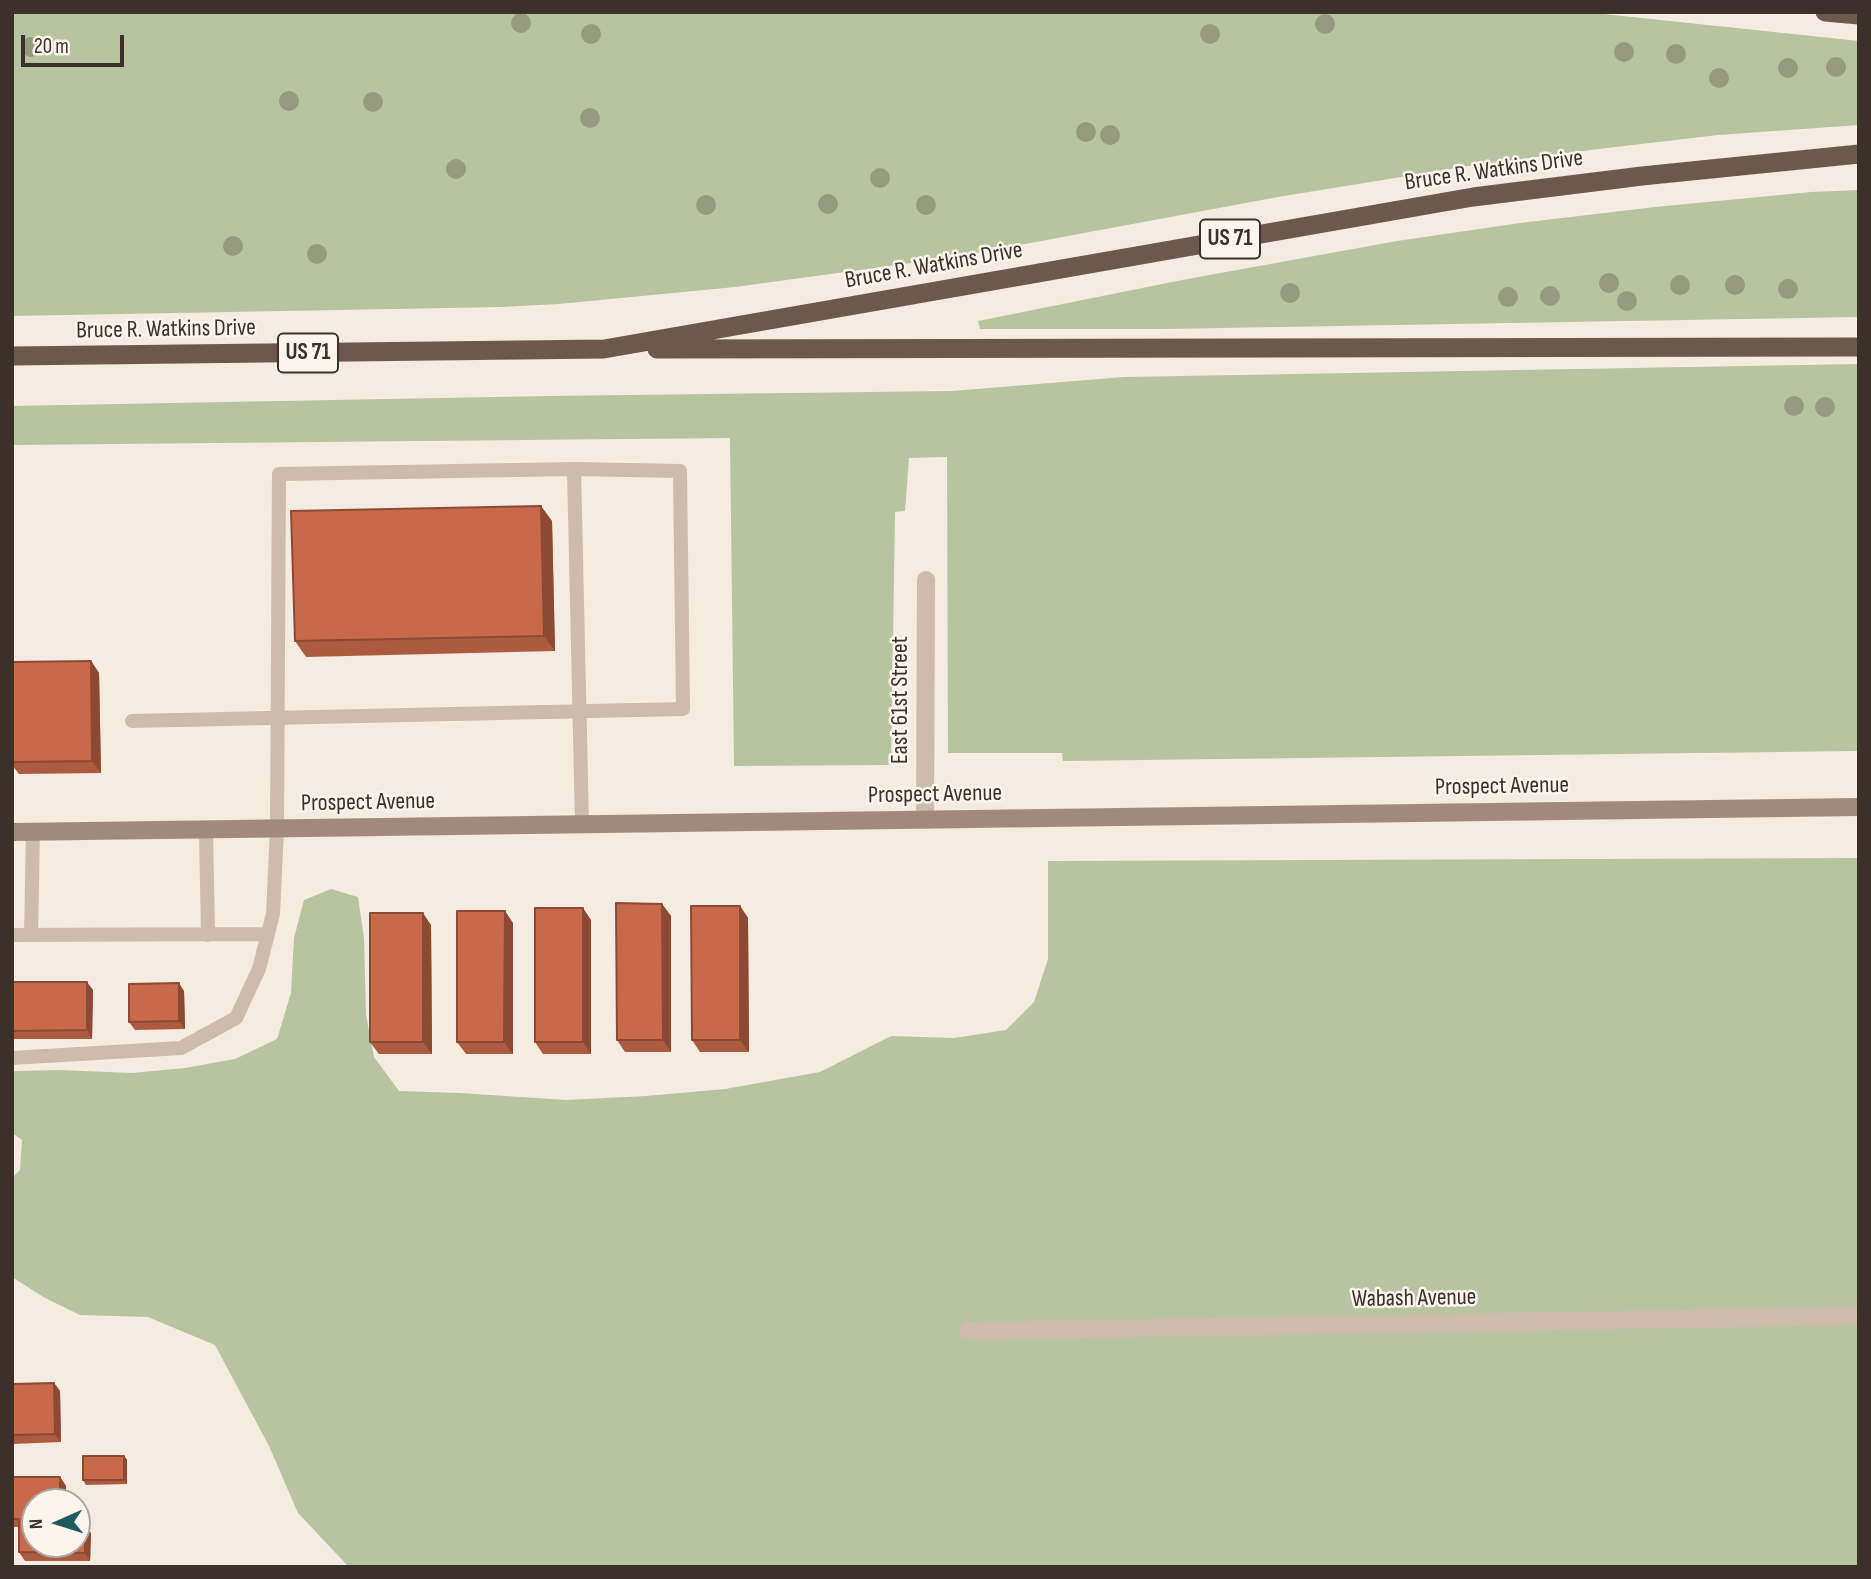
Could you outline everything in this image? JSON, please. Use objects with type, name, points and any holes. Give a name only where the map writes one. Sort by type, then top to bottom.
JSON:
[{"type":"highway","points":[[1825,12],[1859,15]]},
{"type":"highway","name":"Bruce R. Watkins Drive","points":[[12,356],[604,349],[1474,197],[1642,176],[1859,155]]},
{"type":"highway","points":[[604,349],[1859,347]]},
{"type":"main road","name":"Prospect Avenue","points":[[12,832],[1859,807]]},
{"type":"street","name":"East 61st Street","points":[[925,820],[926,580]]},
{"type":"street","name":"Wabash Avenue","points":[[969,1331],[1859,1316]]},
{"type":"lane","points":[[574,469],[582,824]]},
{"type":"lane","points":[[12,1058],[181,1048],[236,1018],[259,969],[273,914],[276,829],[277,718],[279,474],[574,469],[680,471],[683,709],[579,711],[277,718],[132,721]]},
{"type":"lane","points":[[206,830],[208,935]]},
{"type":"lane","points":[[31,935],[33,832]]},
{"type":"lane","points":[[12,935],[268,934]]},
{"type":"green space","points":[[12,12],[1585,12],[1859,41],[1859,125],[1718,135],[1469,166],[1278,197],[955,257],[735,287],[501,307],[12,316]]},
{"type":"green space","points":[[1859,190],[1859,317],[1163,329],[980,329],[978,321],[1397,241],[1655,207]]},
{"type":"green space","points":[[1859,364],[1859,751],[1063,761],[1062,753],[948,753],[947,457],[909,458],[905,511],[895,512],[891,765],[734,766],[730,438],[12,445],[12,406],[952,391],[1124,377]]},
{"type":"green space","points":[[1859,858],[1859,1567],[345,1567],[347,1565],[298,1513],[269,1446],[215,1345],[148,1317],[80,1315],[45,1298],[12,1277],[12,1178],[20,1170],[22,1140],[12,1133],[12,1073],[59,1070],[132,1073],[185,1068],[235,1059],[277,1039],[291,993],[294,938],[304,900],[331,889],[358,897],[364,938],[366,1015],[374,1057],[399,1091],[566,1100],[725,1089],[820,1072],[891,1036],[954,1038],[1006,1030],[1034,1002],[1048,959],[1048,861]]},
{"type":"building","points":[[541,506],[544,636],[295,641],[291,511]]},
{"type":"building","points":[[91,661],[92,761],[12,762],[12,662]]},
{"type":"building","points":[[616,903],[662,904],[663,1040],[617,1040]]},
{"type":"building","points":[[691,906],[740,906],[740,1040],[692,1040]]},
{"type":"building","points":[[535,908],[583,908],[583,1042],[535,1042]]},
{"type":"building","points":[[457,911],[505,911],[504,1042],[457,1042]]},
{"type":"building","points":[[370,913],[423,913],[423,1042],[370,1042]]},
{"type":"building","points":[[12,982],[87,982],[87,1030],[12,1031]]},
{"type":"building","points":[[179,983],[179,1021],[129,1022],[129,984]]},
{"type":"building","points":[[54,1383],[55,1434],[12,1435],[12,1384]]},
{"type":"building","points":[[83,1456],[124,1456],[124,1480],[83,1480]]},
{"type":"building","points":[[12,1477],[60,1477],[60,1488],[21,1488],[21,1552],[19,1519],[12,1519]]}]
